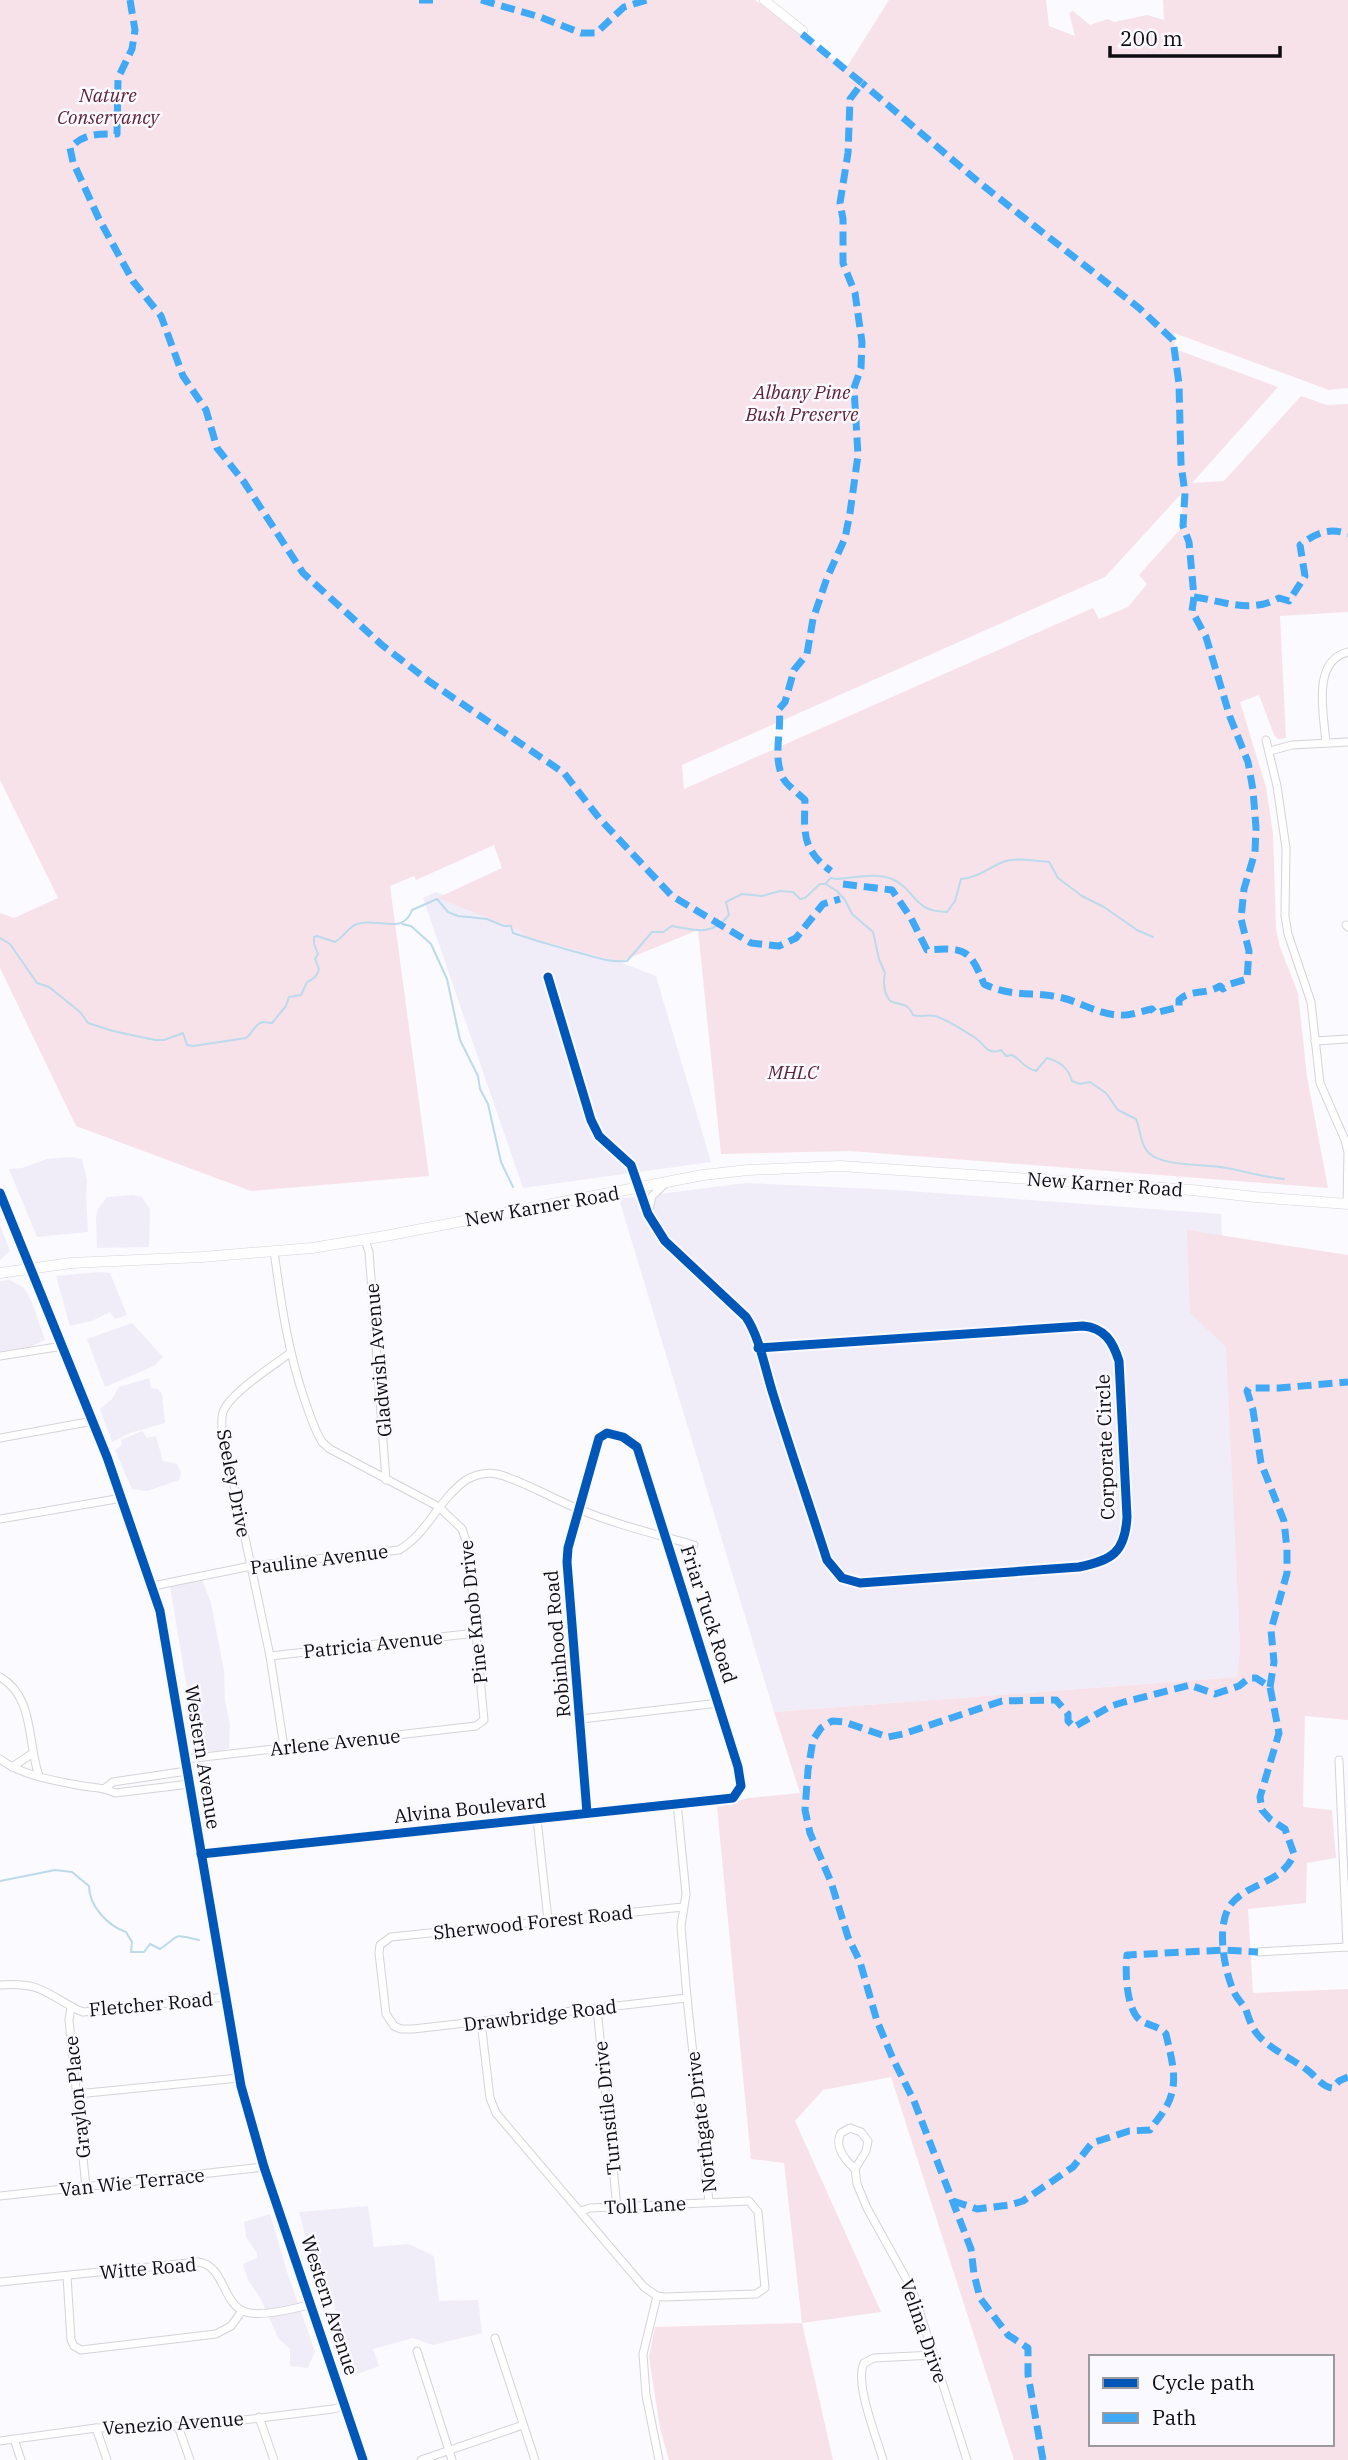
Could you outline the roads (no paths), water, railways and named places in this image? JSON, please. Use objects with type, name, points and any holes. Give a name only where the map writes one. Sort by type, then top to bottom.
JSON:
[{"type":"main road","name":"New Karner Road","points":[[0,1273],[30,1267],[274,1251],[365,1240],[729,1171],[840,1166],[1347,1203]]},
{"type":"main road","name":"Western Avenue","points":[[0,1193],[93,1421],[153,1586],[160,1611],[187,1765],[239,2078],[264,2167],[363,2460]]},
{"type":"street","points":[[764,0],[803,31]]},
{"type":"street","points":[[1326,743],[1323,677],[1333,661],[1348,652]]},
{"type":"street","points":[[1266,740],[1286,848],[1287,934],[1311,1002],[1320,1083],[1342,1130],[1348,1152],[1347,1203]]},
{"type":"street","points":[[1270,751],[1292,745],[1348,742]]},
{"type":"street","name":"Corporate Circle","points":[[548,977],[591,1120],[599,1136],[631,1165],[648,1214],[673,1250],[751,1324],[758,1348],[827,1560],[842,1578],[860,1583],[1079,1567],[1104,1562],[1121,1546],[1126,1534],[1127,1517],[1119,1361],[1109,1338],[1097,1329],[1083,1326],[758,1348]]},
{"type":"street","points":[[1315,1041],[1348,1039]]},
{"type":"street","points":[[648,1214],[652,1196],[667,1182]]},
{"type":"street","name":"Gladwish Avenue","points":[[365,1240],[369,1252],[374,1307],[386,1480]]},
{"type":"street","name":"Pine Knob Drive","points":[[274,1251],[290,1353],[315,1428],[326,1446],[439,1507],[458,1523],[466,1535],[484,1716],[482,1723]]},
{"type":"street","points":[[0,1356],[63,1346]]},
{"type":"street","name":"Seeley Drive","points":[[284,1747],[270,1657],[222,1429],[223,1411],[241,1391],[290,1353]]},
{"type":"street","points":[[0,1438],[93,1421]]},
{"type":"street","name":"Robinhood Road","points":[[587,1813],[568,1548],[599,1438],[607,1433],[623,1437],[637,1447]]},
{"type":"street","name":"Friar Tuck Road","points":[[637,1447],[738,1767],[741,1786],[739,1792]]},
{"type":"street","name":"Pauline Avenue","points":[[153,1586],[251,1566],[399,1549],[409,1544],[439,1507],[466,1481],[486,1473],[505,1477],[579,1509],[694,1545]]},
{"type":"street","points":[[0,1519],[122,1498]]},
{"type":"street","name":"Patricia Avenue","points":[[270,1657],[476,1633]]},
{"type":"street","points":[[0,1677],[12,1686],[21,1698],[39,1776]]},
{"type":"street","points":[[581,1719],[719,1703]]},
{"type":"street","name":"Arlene Avenue","points":[[105,1788],[113,1782],[187,1765],[284,1747],[477,1726],[482,1723]]},
{"type":"street","points":[[12,1767],[33,1753]]},
{"type":"street","points":[[0,1759],[12,1767],[39,1776],[105,1788],[115,1793],[190,1784]]},
{"type":"street","points":[[1258,1952],[1347,1947],[1339,1760]]},
{"type":"street","name":"Alvina Boulevard","points":[[201,1854],[726,1800],[739,1792]]},
{"type":"street","name":"Northgate Drive","points":[[657,2296],[756,2294],[765,2288],[756,2207],[745,2200],[709,2202],[681,1926],[686,1894],[677,1803]]},
{"type":"street","points":[[537,1819],[548,1920]]},
{"type":"street","name":"Sherwood Forest Road","points":[[394,2026],[386,2014],[379,1953],[384,1940],[391,1937],[682,1907]]},
{"type":"street","name":"Fletcher Road","points":[[0,1986],[29,1984],[83,2012],[225,1997]]},
{"type":"street","name":"Drawbridge Road","points":[[394,2026],[413,2029],[687,1998]]},
{"type":"street","name":"Graylon Place","points":[[71,2007],[69,2020],[86,2187]]},
{"type":"street","name":"Turnstile Drive","points":[[597,2009],[617,2207]]},
{"type":"street","points":[[481,2022],[490,2098],[496,2113],[637,2279],[657,2296],[643,2354],[646,2395],[659,2460]]},
{"type":"street","points":[[77,2094],[239,2078]]},
{"type":"street","name":"Velina Drive","points":[[855,2169],[866,2151],[868,2141],[862,2132],[850,2128],[841,2133],[839,2143],[847,2161],[855,2169],[857,2184],[867,2208],[913,2291],[967,2460]]},
{"type":"street","name":"Van Wie Terrace","points":[[0,2196],[264,2167]]},
{"type":"street","name":"Toll Lane","points":[[581,2211],[590,2208],[709,2202]]},
{"type":"street","name":"Witte Road","points":[[0,2282],[205,2263],[213,2269],[242,2311]]},
{"type":"street","points":[[67,2276],[71,2340],[74,2346],[81,2350],[216,2334],[232,2326],[242,2311],[254,2314],[312,2304]]},
{"type":"street","points":[[495,2338],[535,2460]]},
{"type":"street","points":[[417,2351],[452,2460]]},
{"type":"street","points":[[883,2460],[860,2373],[864,2363],[874,2358],[934,2355]]},
{"type":"street","name":"Venezio Avenue","points":[[0,2441],[96,2428],[178,2426],[345,2406]]},
{"type":"street","points":[[259,2417],[274,2460]]},
{"type":"street","points":[[421,2460],[523,2425]]},
{"type":"street","points":[[178,2426],[190,2460]]},
{"type":"street","points":[[96,2428],[107,2460]]},
{"type":"street","points":[[14,2439],[22,2460]]},
{"type":"waterway","points":[[0,938],[10,944],[37,983],[49,987],[80,1012],[88,1023],[155,1040],[164,1040],[183,1033],[187,1045],[193,1046],[246,1038],[260,1023],[272,1023],[286,1006],[289,997],[301,995],[307,982],[317,974],[319,969],[315,959],[318,954],[314,937],[335,942],[357,924],[396,924],[408,918],[412,910],[437,899],[448,912],[458,916],[487,919],[511,926],[513,933],[535,940],[599,958],[627,961],[652,932],[663,932],[672,926],[696,930],[716,927],[729,915],[726,902],[742,894],[762,896],[780,891],[793,892],[800,899],[831,878],[879,876],[900,884],[927,908],[947,912],[955,901],[961,879],[978,875],[1003,862],[1026,860],[1049,862],[1058,878],[1082,896],[1153,937]]},
{"type":"waterway","points":[[827,885],[837,891],[852,914],[873,932],[885,973],[885,991],[890,1001],[906,1006],[913,1015],[945,1020],[974,1037],[989,1050],[1001,1050],[1006,1056],[1012,1055],[1036,1071],[1047,1058],[1060,1064],[1072,1081],[1080,1084],[1090,1082],[1106,1093],[1118,1110],[1136,1119],[1144,1147],[1156,1158],[1173,1163],[1220,1167],[1284,1179]]},
{"type":"waterway","points":[[402,924],[411,926],[431,944],[447,979],[460,1040],[478,1076],[480,1089],[488,1104],[501,1162],[513,1187]]},
{"type":"waterway","points":[[0,1881],[55,1870],[72,1872],[89,1886],[92,1901],[101,1914],[126,1932],[132,1942],[131,1952],[144,1952],[150,1944],[160,1949],[177,1937],[199,1940]]},
{"type":"park label","name":"Nature Conservancy","points":[[108,106]]},
{"type":"park label","name":"Albany Pine Bush Preserve","points":[[802,403]]},
{"type":"park label","name":"MHLC","points":[[793,1072]]}]
